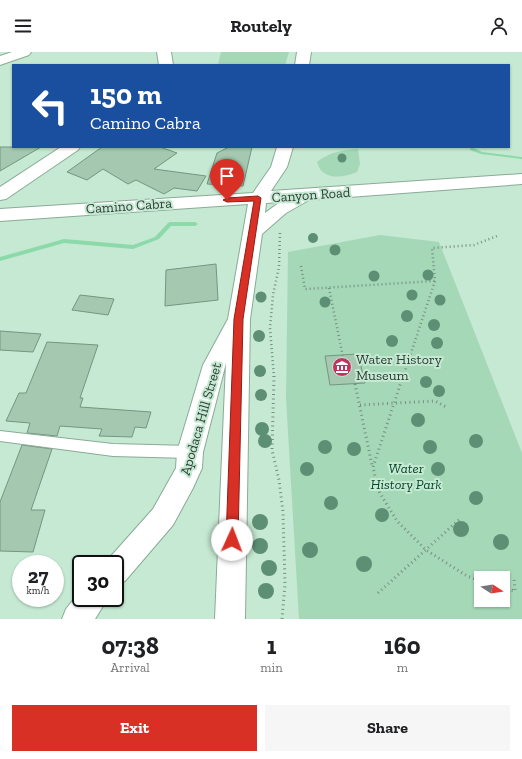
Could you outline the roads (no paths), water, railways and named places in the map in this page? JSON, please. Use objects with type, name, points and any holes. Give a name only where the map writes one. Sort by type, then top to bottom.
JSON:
[{"type":"street","points":[[0,61],[24,52]]},
{"type":"street","points":[[164,52],[166,64]]},
{"type":"street","points":[[302,64],[304,52]]},
{"type":"street","points":[[0,195],[70,148]]},
{"type":"street","points":[[258,198],[279,167],[285,148]]},
{"type":"street","name":"Canyon Road","points":[[230,619],[239,319],[258,198],[522,178]]},
{"type":"street","points":[[252,234],[280,209],[306,195]]},
{"type":"street","name":"Camino Cabra","points":[[0,215],[258,198]]},
{"type":"street","name":"Apodaca Hill Street","points":[[124,562],[163,517],[189,468],[190,452],[214,365],[239,319]]},
{"type":"street","points":[[77,619],[86,607]]},
{"type":"lane","points":[[0,436],[113,450],[190,452]]},
{"type":"waterway","points":[[472,149],[481,153],[521,158]]},
{"type":"waterway","points":[[0,259],[64,241],[133,247],[157,238],[170,224],[195,224]]},
{"type":"place","name":"Water History Museum","points":[[342,367]]},
{"type":"park label","name":"Water History Park","points":[[406,476]]}]
